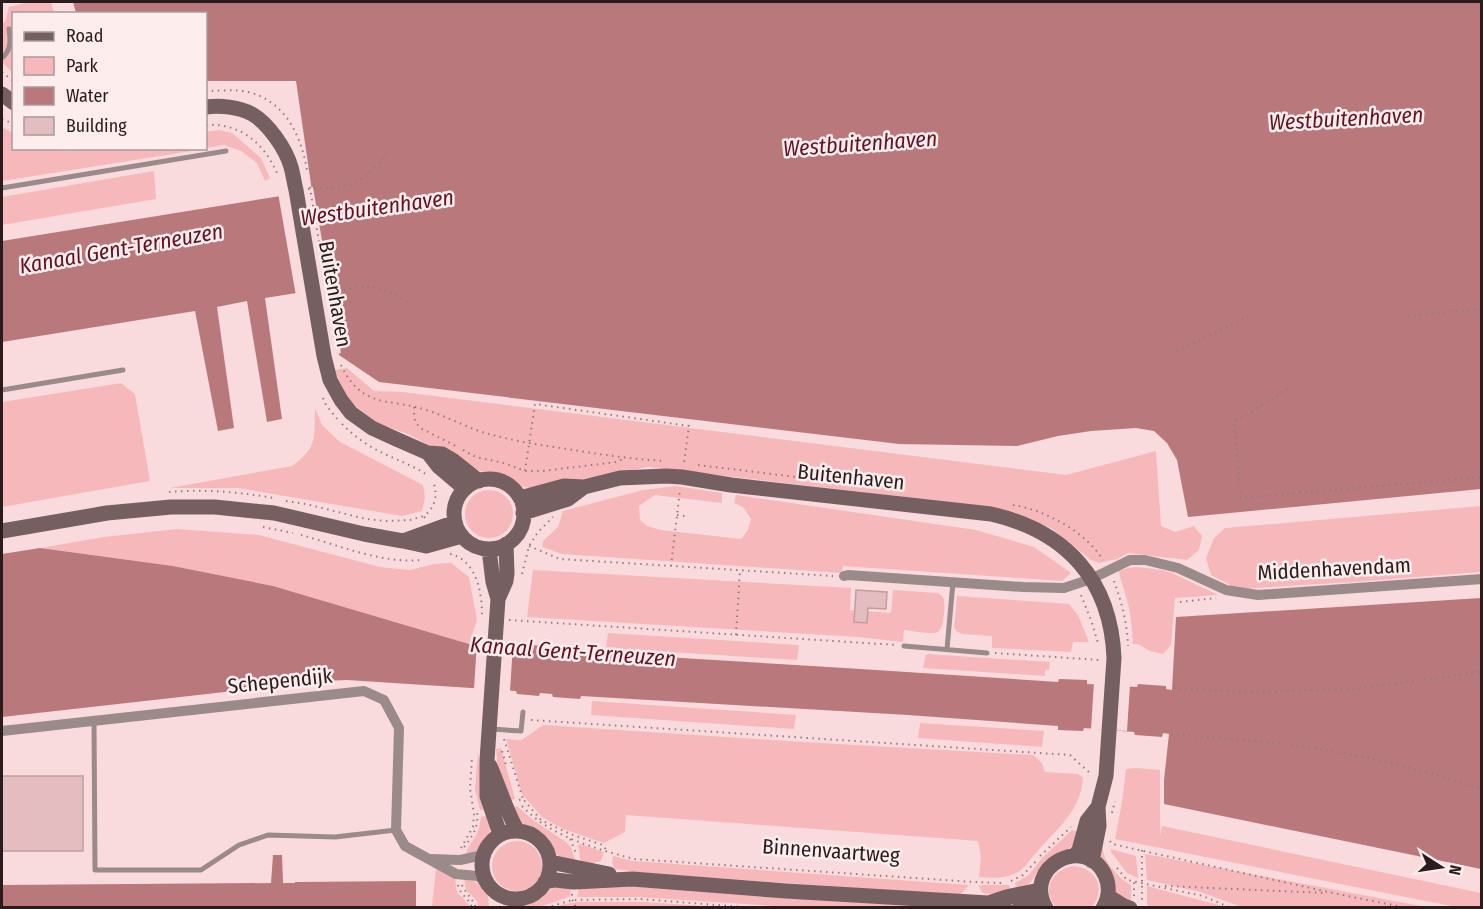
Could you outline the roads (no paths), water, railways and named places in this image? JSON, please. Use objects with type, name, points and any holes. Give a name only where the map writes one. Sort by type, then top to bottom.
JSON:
[{"type":"main road","name":"Buitenhaven","points":[[207,107],[236,108],[252,114],[274,136],[304,189],[330,354],[330,380],[341,400],[351,413],[372,428],[428,453],[442,454],[479,481]]},
{"type":"main road","name":"Buitenhaven","points":[[428,453],[438,466],[465,489]]},
{"type":"main road","name":"Buitenhaven","points":[[522,505],[564,486],[584,488],[620,478],[640,476],[682,477],[991,514],[1013,519],[1049,537],[1074,556],[1084,567],[1108,614],[1113,639],[1114,658],[1106,776],[1098,807],[1099,826],[1092,861]]},
{"type":"main road","points":[[489,479],[510,486],[522,505],[521,528],[501,547],[489,549],[474,545],[458,529],[455,506],[458,499],[465,489],[479,481],[489,479]]},
{"type":"main road","points":[[2,531],[130,510],[171,507],[215,507],[274,513],[378,538],[426,546],[432,538],[458,529]]},
{"type":"main road","points":[[498,599],[506,581],[506,544]]},
{"type":"main road","points":[[489,549],[493,582],[498,599],[492,690],[497,730],[480,758],[490,808],[500,834]]},
{"type":"main road","points":[[480,758],[501,792],[517,830]]},
{"type":"main road","name":"Buitenhaven","points":[[1074,856],[1087,821],[1098,807]]},
{"type":"main road","points":[[517,830],[527,832],[543,844],[548,853],[550,869],[545,882],[538,891],[528,897],[514,903],[507,898],[496,901],[483,872],[483,855],[487,847],[500,834],[517,830]]},
{"type":"main road","points":[[1019,908],[1043,900],[1044,875],[1048,868],[1060,859],[1074,856],[1092,861],[1103,872],[1108,888],[1105,902],[1130,908]]},
{"type":"main road","name":"Binnenvaartweg","points":[[550,862],[632,879],[988,903],[1005,908]]},
{"type":"main road","name":"Binnenvaartweg","points":[[545,882],[632,879]]},
{"type":"main road","name":"Binnenvaartweg","points":[[988,903],[1006,897],[1043,900]]},
{"type":"street","name":"Middenhavendam","points":[[1091,579],[1130,560],[1145,560],[1178,568],[1226,590],[1258,595],[1482,579]]},
{"type":"street","points":[[844,576],[1047,589],[1064,588],[1091,579]]},
{"type":"street","name":"Schependijk","points":[[2,731],[364,691],[384,700],[399,728],[396,830]]},
{"type":"street","points":[[396,830],[405,846],[456,874],[477,876],[486,881]]},
{"type":"street","points":[[428,859],[457,860],[483,855]]},
{"type":"lane","points":[[2,58],[9,49],[9,29]]},
{"type":"lane","points":[[2,188],[226,151]]},
{"type":"lane","points":[[2,390],[123,370]]},
{"type":"lane","points":[[947,649],[953,582]]},
{"type":"lane","points":[[904,646],[987,653]]},
{"type":"lane","points":[[497,730],[521,731],[523,712]]},
{"type":"lane","points":[[94,721],[95,870],[201,870],[239,845],[268,835],[335,837],[396,830]]},
{"type":"water","points":[[73,2],[1481,2],[1481,489],[1188,517],[1177,460],[1167,443],[1154,431],[1136,428],[1091,431],[1017,446],[899,444],[379,382],[339,355],[328,288],[265,298],[282,419],[267,422],[247,301],[217,307],[234,428],[218,431],[195,311],[2,342],[2,241],[312,191],[296,81],[207,81],[207,12],[76,12]]},
{"type":"water","name":"Kanaal Gent-Terneuzen","points":[[40,548],[173,566],[273,586],[469,644],[519,647],[520,644],[543,646],[543,649],[555,650],[556,647],[583,649],[583,652],[1058,682],[1059,679],[1087,680],[1087,684],[1137,687],[1138,684],[1166,686],[1166,689],[1172,690],[1176,617],[1481,598],[1481,869],[1164,804],[1169,734],[1163,733],[1162,737],[1135,735],[1134,732],[1084,728],[1083,731],[1058,730],[1058,726],[908,715],[581,696],[580,699],[553,697],[552,694],[540,693],[539,696],[517,694],[516,691],[347,680],[2,717],[2,554]]},
{"type":"water","points":[[273,855],[282,855],[283,883],[416,881],[416,907],[2,907],[2,885],[271,883]]},
{"type":"water label","name":"Westbuitenhaven","points":[[1346,118]]},
{"type":"water label","name":"Westbuitenhaven","points":[[860,143]]},
{"type":"water label","name":"Westbuitenhaven","points":[[377,207]]}]
